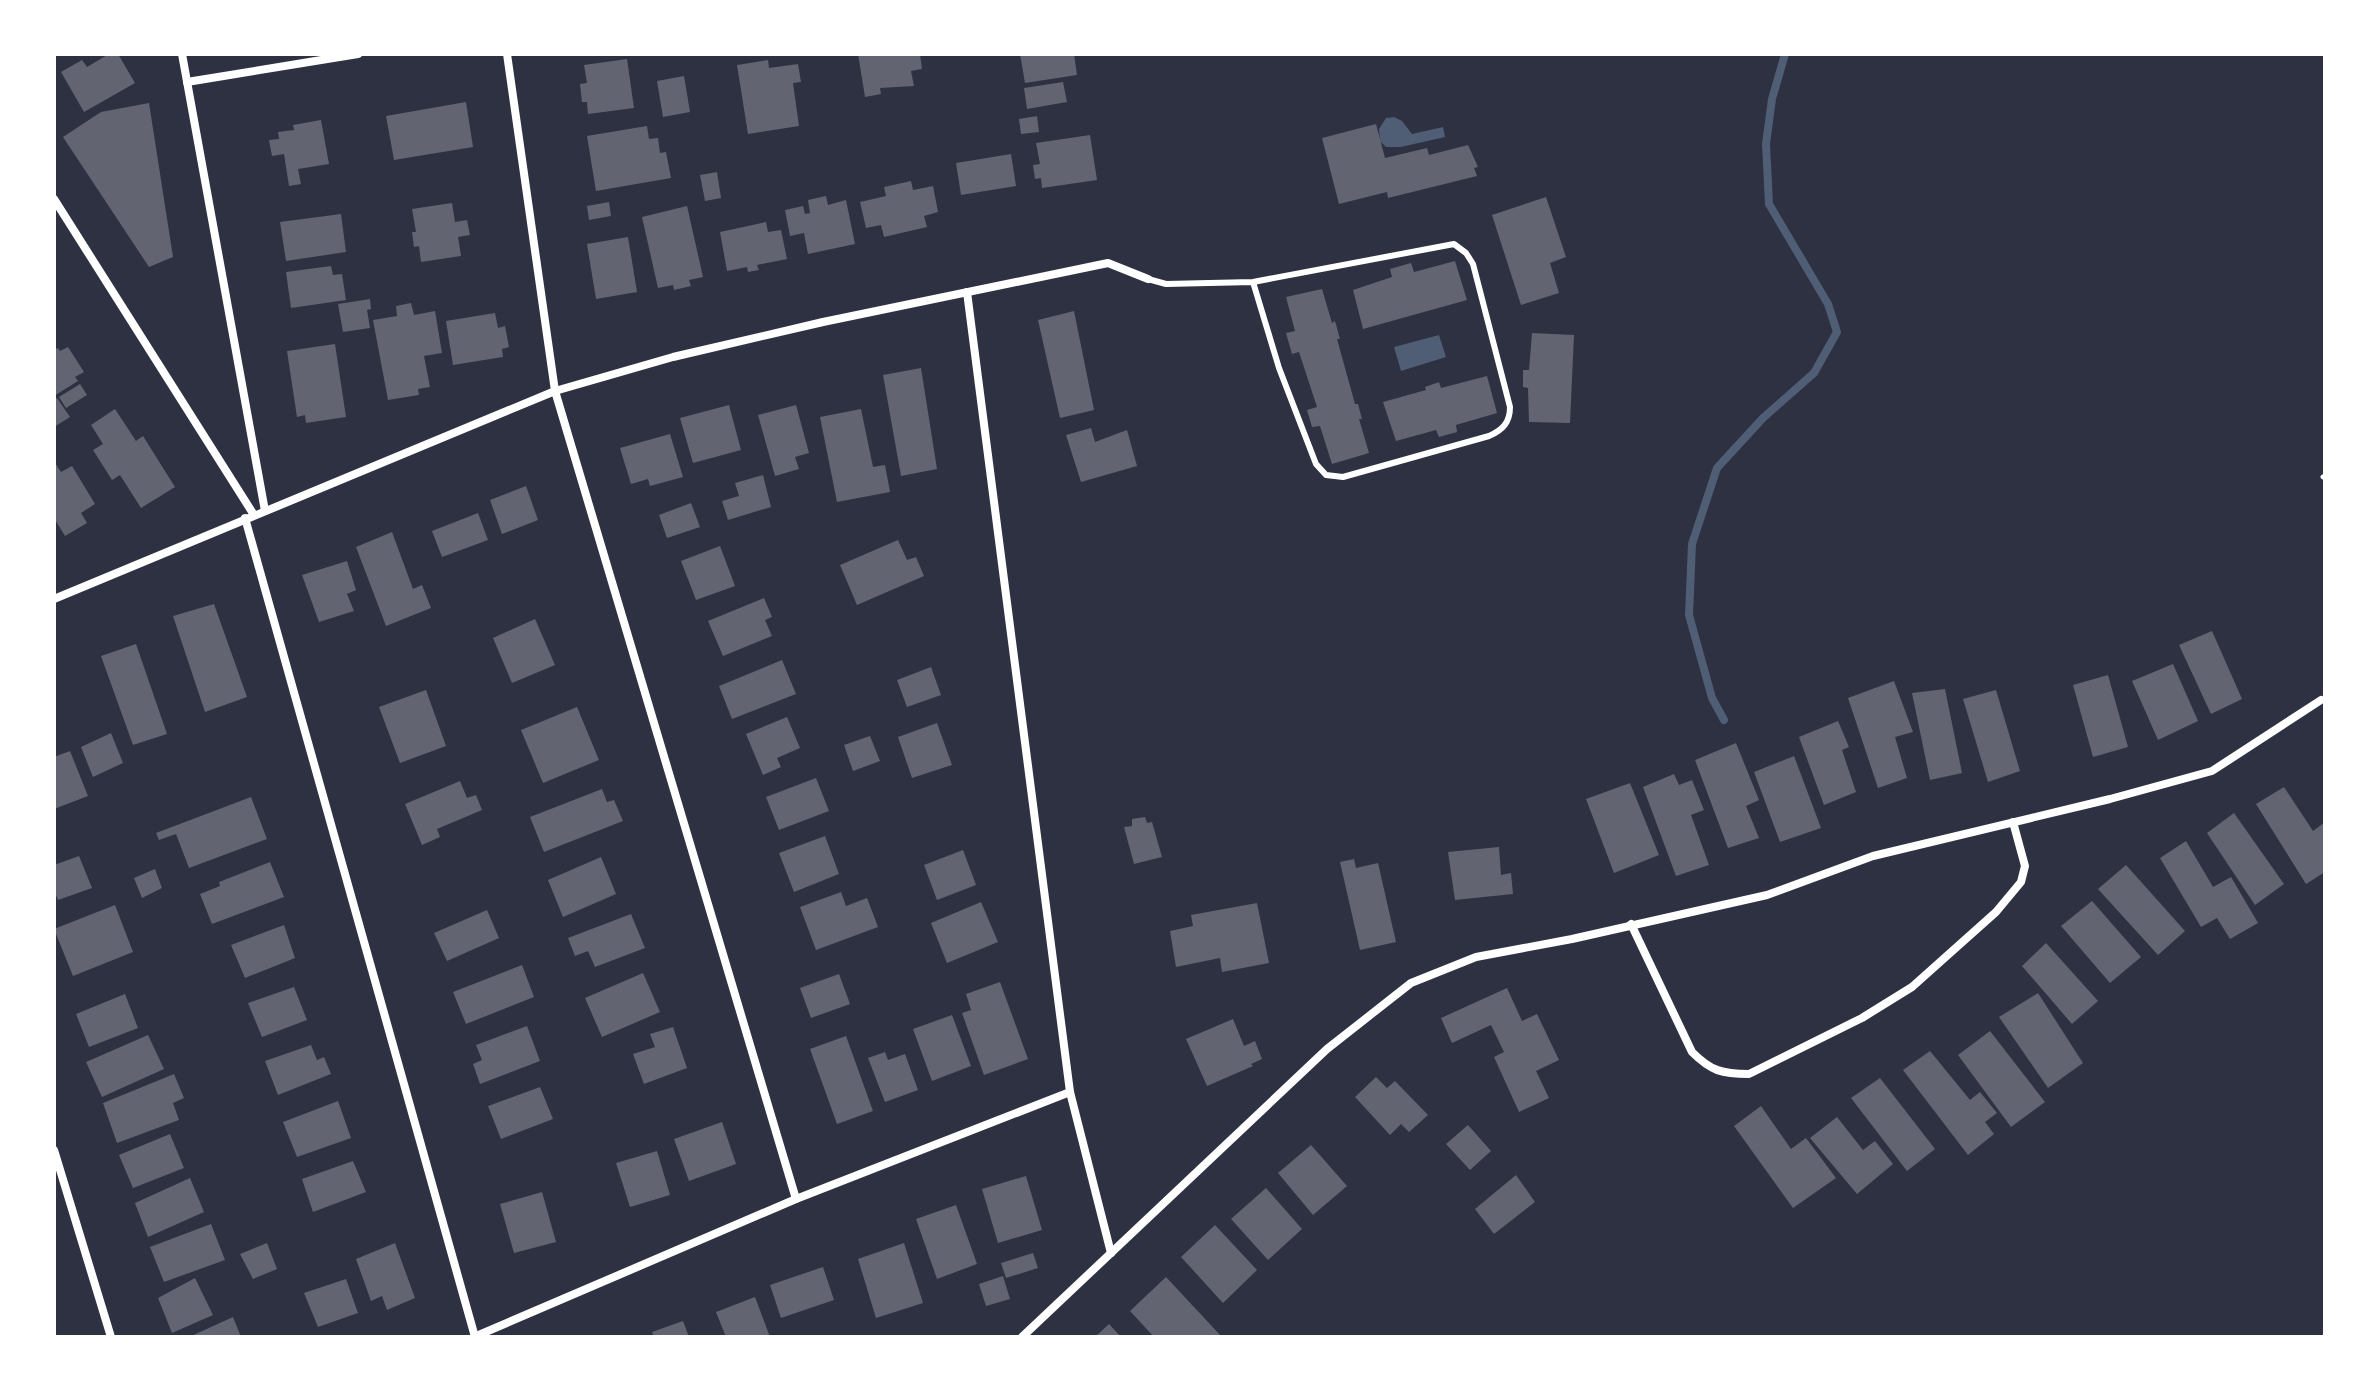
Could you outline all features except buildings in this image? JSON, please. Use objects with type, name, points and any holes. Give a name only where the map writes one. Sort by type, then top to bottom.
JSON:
[{"type":"street","points":[[182,54],[265,511]]},
{"type":"street","points":[[187,82],[358,54]]},
{"type":"street","points":[[507,54],[555,391],[796,1199]]},
{"type":"street","points":[[54,199],[250,517],[474,1337],[796,1199],[1070,1092]]},
{"type":"street","points":[[54,599],[555,391],[673,357],[1108,263],[1148,279]]},
{"type":"street","points":[[967,292],[1070,1092],[1111,1253]]},
{"type":"street","points":[[1022,1337],[1327,1049],[1411,983],[1476,957],[1767,895],[1873,856],[2212,771],[2321,700]]},
{"type":"street","points":[[1631,924],[1692,1052],[1707,1068],[1729,1074],[1749,1074],[1862,1018],[1912,987],[1996,912],[2021,882],[2025,866],[2013,822]]},
{"type":"street","points":[[54,1150],[111,1337]]},
{"type":"lane","points":[[1148,279],[1166,284],[1253,282],[1454,244],[1473,264],[1510,407],[1509,419],[1501,430],[1489,436],[1343,477],[1326,475],[1316,464],[1279,368],[1253,282]]},
{"type":"water","points":[[1394,117],[1402,121],[1412,134],[1443,127],[1445,137],[1401,147],[1386,147],[1380,141],[1379,129],[1386,118]]},
{"type":"water","points":[[1439,335],[1446,357],[1401,371],[1394,347]]},
{"type":"waterway","points":[[1724,720],[1712,698],[1689,615],[1692,544],[1717,468],[1763,418],[1814,373],[1837,332],[1828,304],[1769,204],[1766,144],[1772,99],[1785,54]]}]
